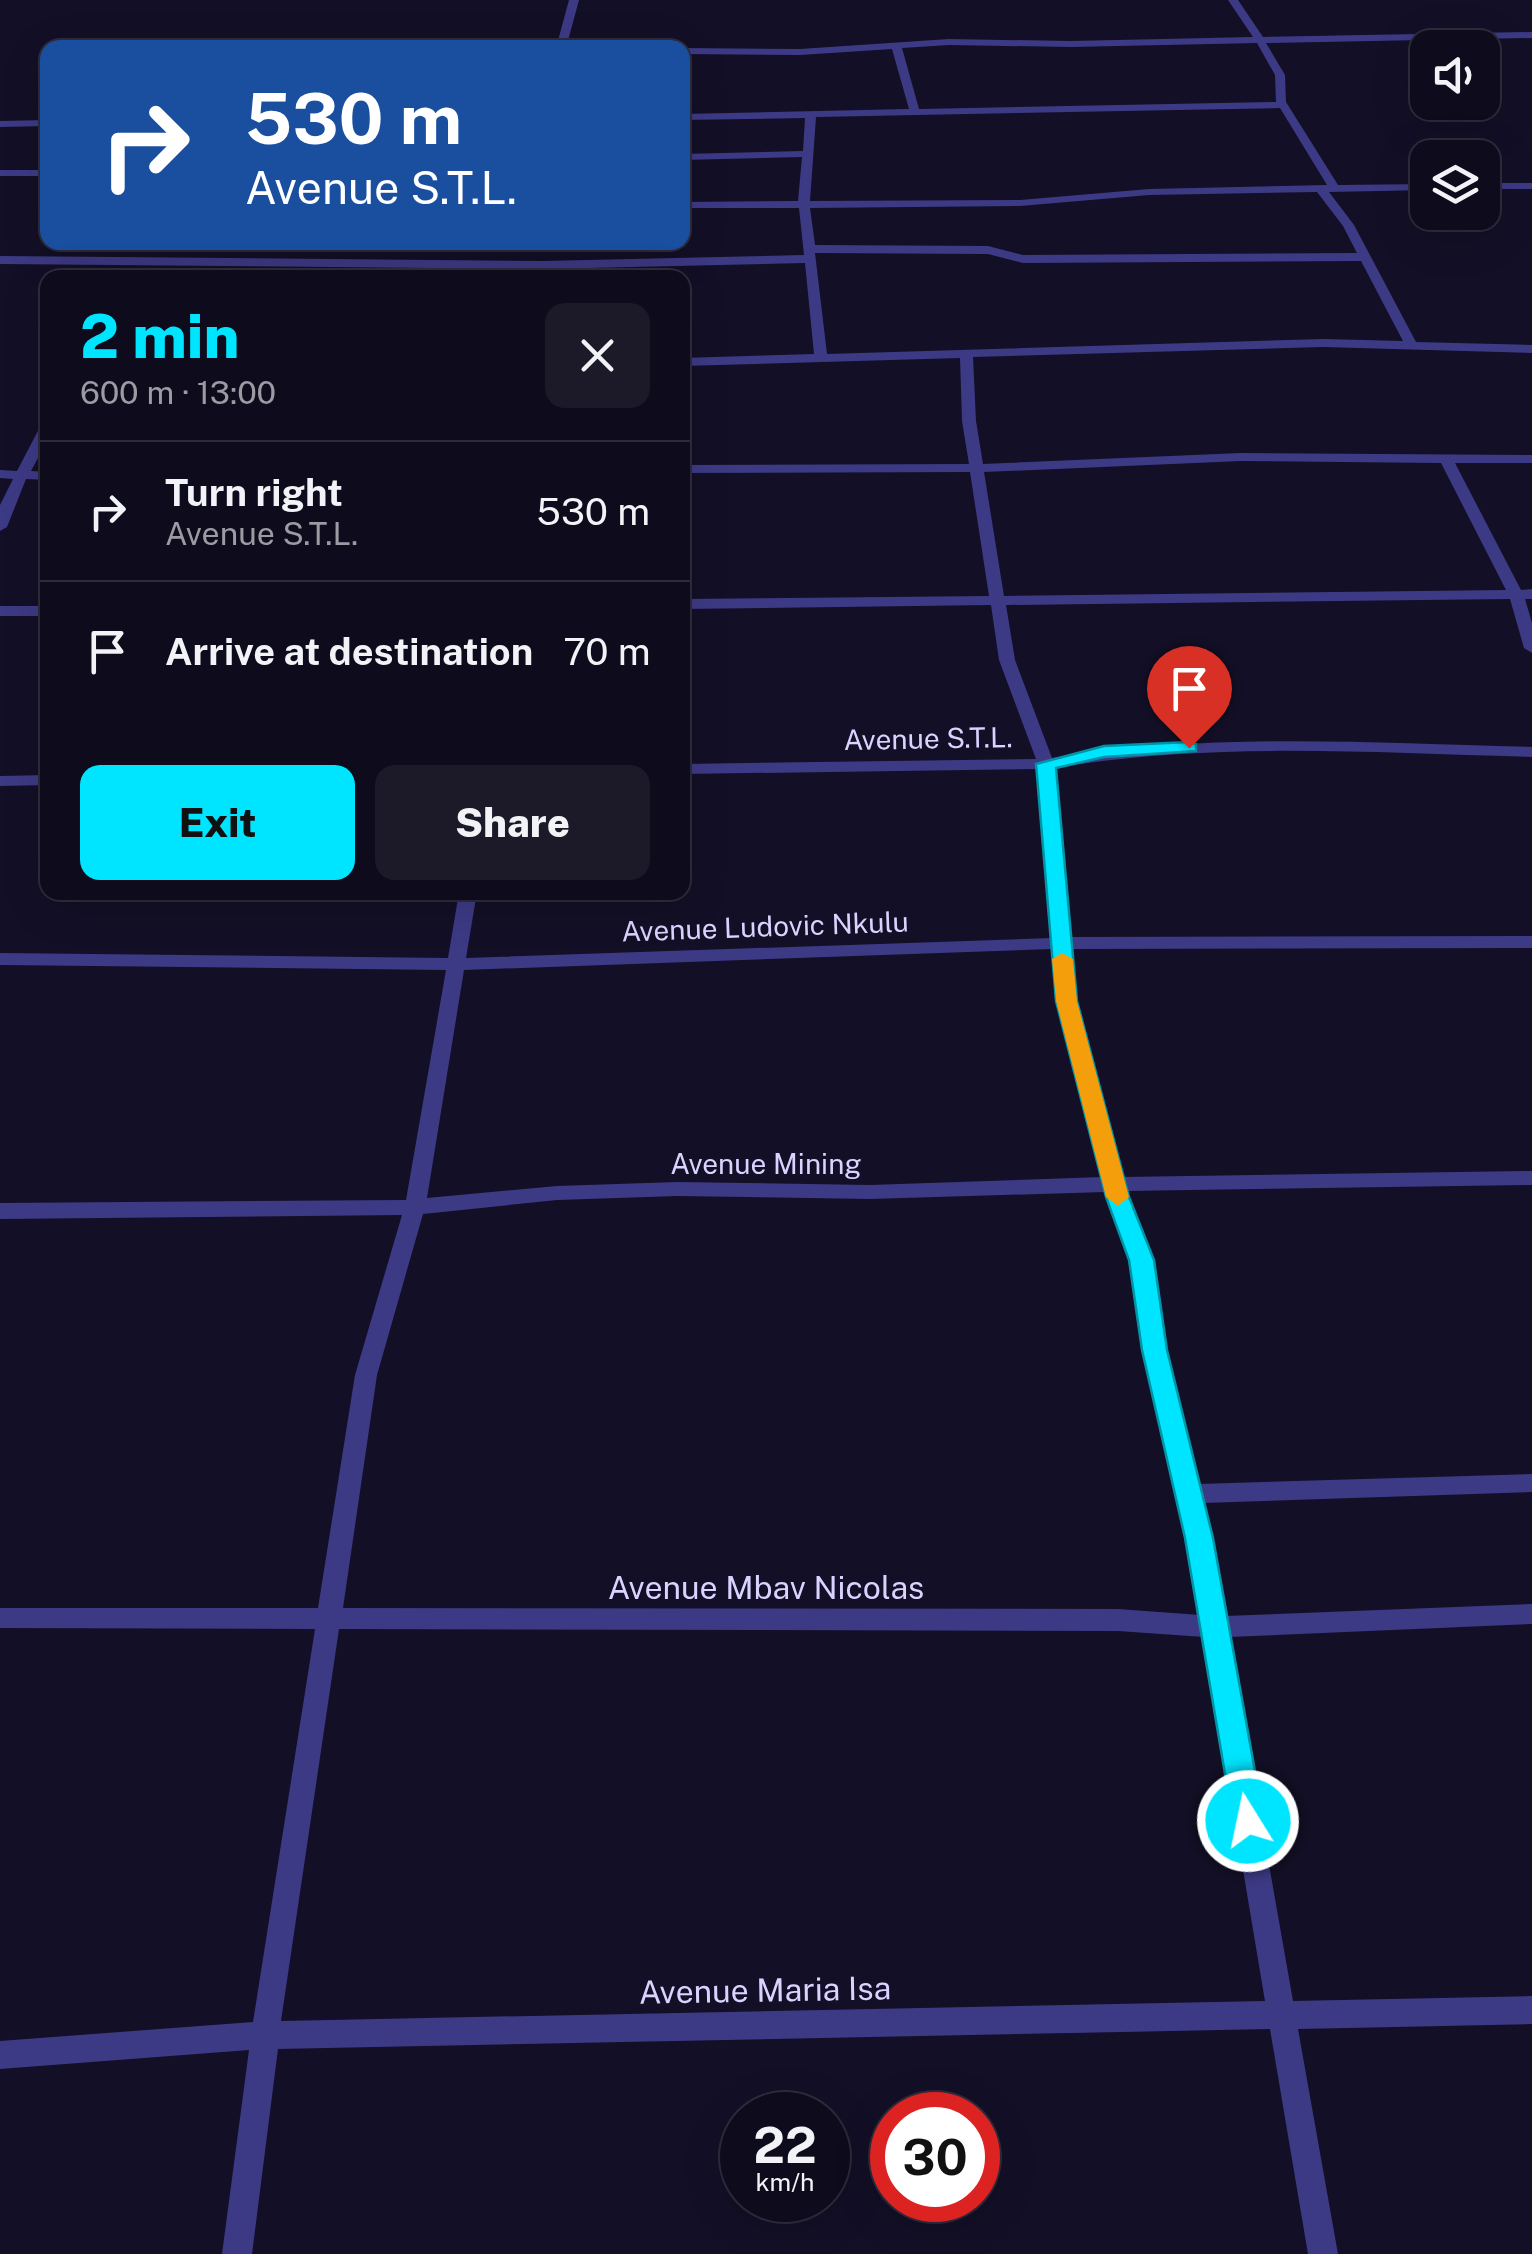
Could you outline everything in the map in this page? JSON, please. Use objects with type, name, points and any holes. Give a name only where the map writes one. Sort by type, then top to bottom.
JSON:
[{"type":"street","points":[[563,40],[574,0]]},
{"type":"street","points":[[1232,0],[1280,75],[1282,105],[1410,344]]},
{"type":"street","points":[[690,50],[800,52],[896,44],[1532,35]]},
{"type":"street","points":[[896,44],[914,109]]},
{"type":"street","points":[[690,117],[914,109],[1282,105]]},
{"type":"street","points":[[812,113],[804,202],[821,358]]},
{"type":"street","points":[[0,124],[40,123]]},
{"type":"street","points":[[690,157],[808,154]]},
{"type":"street","points":[[0,173],[40,174]]},
{"type":"street","points":[[1500,186],[1532,186]]},
{"type":"street","points":[[690,205],[1020,203],[1149,192],[1410,188]]},
{"type":"street","points":[[71,260],[77,250]]},
{"type":"street","points":[[558,270],[807,254],[988,250],[1023,258],[1366,258]]},
{"type":"street","points":[[0,260],[499,270]]},
{"type":"street","points":[[690,362],[1410,344],[1532,349]]},
{"type":"street","points":[[966,352],[969,421],[1007,660],[1046,764],[1066,1001],[1114,1184],[1142,1260],[1155,1350],[1189,1494],[1214,1627],[1323,2254]]},
{"type":"street","points":[[0,527],[40,440]]},
{"type":"street","points":[[690,469],[976,468],[1241,457],[1532,459]]},
{"type":"street","points":[[1446,459],[1524,594],[1532,648]]},
{"type":"street","points":[[0,474],[40,475]]},
{"type":"street","points":[[690,604],[1524,594]]},
{"type":"street","points":[[0,611],[40,611]]},
{"type":"street","name":"Avenue S.T.L.","points":[[690,769],[1046,764],[1104,752],[1189,748],[1532,752]]},
{"type":"street","points":[[0,781],[40,780]]},
{"type":"street","points":[[237,2254],[265,2035],[366,1374],[415,1207],[467,900]]},
{"type":"street","name":"Avenue Ludovic Nkulu","points":[[0,960],[459,964],[1061,944],[1532,942]]},
{"type":"street","name":"Avenue Mining","points":[[0,1212],[415,1207],[557,1193],[660,1190],[870,1192],[1532,1178]]},
{"type":"street","points":[[1189,1494],[1532,1483]]},
{"type":"street","name":"Avenue Mbav Nicolas","points":[[0,1618],[1118,1620],[1214,1627],[1532,1614]]},
{"type":"street","name":"Avenue Maria Isa","points":[[0,2055],[265,2035],[1532,2010]]},
{"type":"slow traffic","points":[[1062,959],[1066,1001],[1118,1197]]},
{"type":"route","points":[[1189,748],[1104,752],[1046,764],[1066,1001],[1118,1197],[1142,1260],[1155,1350],[1199,1538],[1248,1821]]}]
